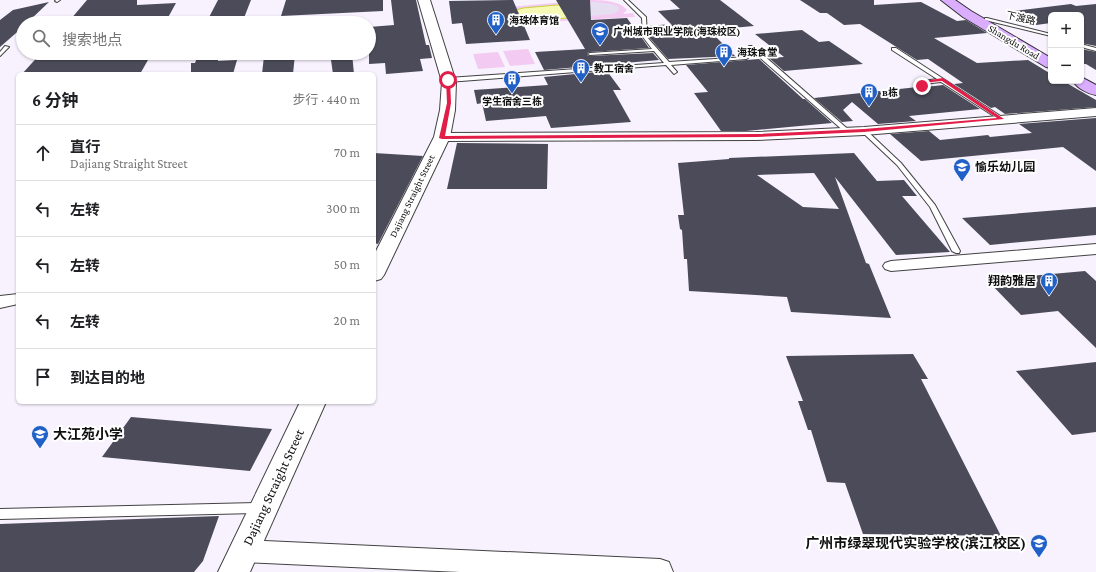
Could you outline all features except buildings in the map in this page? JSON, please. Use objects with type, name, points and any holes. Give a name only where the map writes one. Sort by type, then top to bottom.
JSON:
[{"type":"main road","points":[[947,0],[982,19]]},
{"type":"main road","points":[[957,0],[982,19]]},
{"type":"main road","name":"Shangdu Road","points":[[982,19],[1048,54]]},
{"type":"main road","name":"Shangdu Road","points":[[982,19],[1048,62]]},
{"type":"main road","points":[[1084,75],[1096,82]]},
{"type":"main road","points":[[1084,84],[1096,91]]},
{"type":"street","name":"Dajiang Straight Street","points":[[376,271],[442,138],[449,103],[448,80],[424,0]]},
{"type":"street","points":[[442,138],[756,136],[864,131],[1096,112]]},
{"type":"street","points":[[891,266],[1096,249]]},
{"type":"street","points":[[0,302],[16,299]]},
{"type":"street","name":"Dajiang Straight Street","points":[[238,561],[312,404]]},
{"type":"street","points":[[238,561],[660,570],[660,572]]},
{"type":"lane","points":[[626,0],[644,18],[645,37],[674,72]]},
{"type":"lane","name":"下渡路","points":[[982,19],[1048,33]]},
{"type":"lane","points":[[1084,46],[1096,50]]},
{"type":"lane","points":[[0,55],[7,47]]},
{"type":"lane","points":[[751,47],[848,132]]},
{"type":"lane","points":[[894,48],[1002,119]]},
{"type":"lane","points":[[590,54],[655,50]]},
{"type":"lane","points":[[448,80],[746,58]]},
{"type":"lane","points":[[922,86],[920,82],[943,80]]},
{"type":"lane","points":[[864,131],[900,164],[933,206],[956,251]]},
{"type":"lane","points":[[0,514],[263,508]]},
{"type":"shaded area","points":[[587,0],[614,2],[627,10],[623,14],[633,13],[635,17],[527,23],[517,22],[509,7]]},
{"type":"shaded area","points":[[594,2],[611,4],[619,8],[618,11],[613,14],[579,17],[568,4]]},
{"type":"shaded area","points":[[568,4],[579,17],[531,21],[516,18],[516,10],[523,8]]},
{"type":"shaded area","points":[[528,49],[535,64],[510,66],[503,51]]},
{"type":"shaded area","points":[[498,52],[505,67],[478,69],[473,54]]},
{"type":"place","name":"海珠体育馆","points":[[496,35]]},
{"type":"place","name":"广州城市职业学院(海珠校区)","points":[[600,46]]},
{"type":"place","name":"海珠食堂","points":[[724,67]]},
{"type":"place","name":"教工宿舍","points":[[581,83]]},
{"type":"place","name":"学生宿舍三栋","points":[[512,94]]},
{"type":"place","name":"B栋","points":[[869,107]]},
{"type":"place","name":"愉乐幼儿园","points":[[962,182]]},
{"type":"place","name":"翔韵雅居","points":[[1049,296]]},
{"type":"place","name":"大江苑小学","points":[[40,449]]},
{"type":"place","name":"广州市绿翠现代实验学校(滨江校区)","points":[[1039,558]]},
{"type":"route","points":[[448,80],[450,94],[442,138],[756,136],[864,131],[1002,119],[943,80],[923,81],[920,82],[920,85],[922,86]]}]
